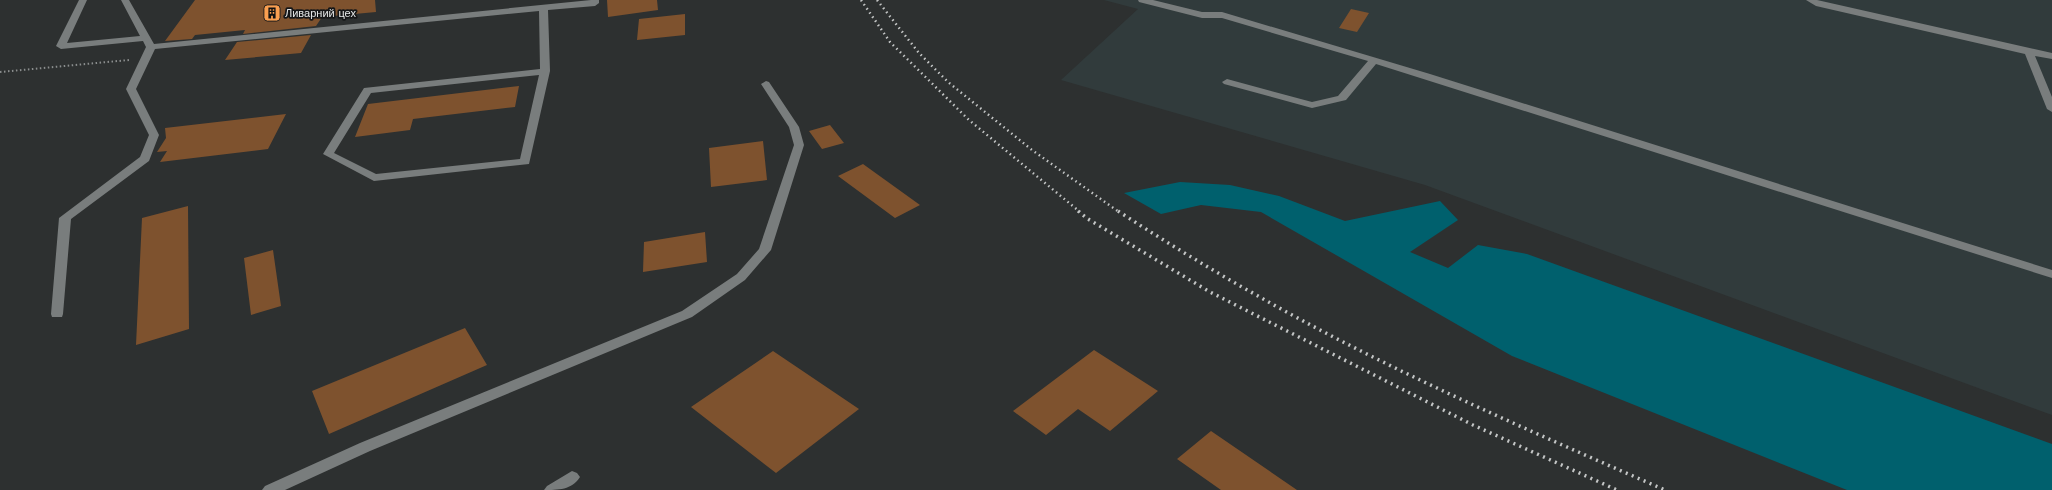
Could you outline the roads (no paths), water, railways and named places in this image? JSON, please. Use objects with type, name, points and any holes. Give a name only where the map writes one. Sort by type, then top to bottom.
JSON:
[{"type":"lane","points":[[83,0],[61,46],[149,42],[543,8],[595,3],[595,0]]},
{"type":"lane","points":[[56,314],[65,218],[145,159],[154,135],[131,89],[146,58],[149,42],[124,0]]},
{"type":"lane","points":[[1142,0],[1202,15],[1222,15],[1678,155],[1884,223],[2052,274]]},
{"type":"lane","points":[[1810,0],[1816,4],[2052,56]]},
{"type":"lane","points":[[543,8],[545,72],[525,162],[374,178],[328,154],[368,90],[545,72]]},
{"type":"lane","points":[[2029,52],[2052,109]]},
{"type":"lane","points":[[1227,82],[1312,105],[1326,103],[1342,98],[1373,61]]},
{"type":"lane","points":[[270,490],[365,447],[688,314],[741,277],[765,250],[799,145],[794,127],[766,84]]},
{"type":"lane","points":[[552,490],[572,476]]},
{"type":"railway","points":[[861,0],[890,42],[969,120],[1080,212]]},
{"type":"railway","points":[[877,0],[919,53],[948,82],[1032,150],[1119,212]]},
{"type":"railway","points":[[1078,211],[1088,219],[1210,292],[1473,425],[1617,490]]},
{"type":"railway","points":[[1118,211],[1187,255],[1240,286],[1357,349],[1459,398],[1665,490]]},
{"type":"place","name":"Ливарний цех","points":[[272,13]]}]
